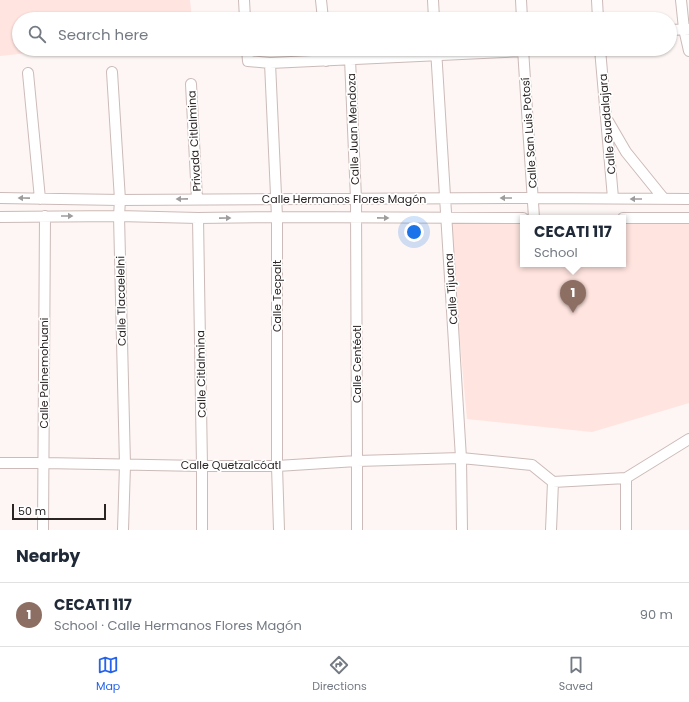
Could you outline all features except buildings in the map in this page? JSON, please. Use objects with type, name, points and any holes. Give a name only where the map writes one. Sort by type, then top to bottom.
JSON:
[{"type":"street","points":[[244,0],[245,12]]},
{"type":"street","points":[[322,0],[323,12]]},
{"type":"street","points":[[433,0],[434,12]]},
{"type":"street","points":[[521,0],[522,12]]},
{"type":"street","points":[[597,0],[598,12]]},
{"type":"street","points":[[681,0],[687,29],[689,51]]},
{"type":"street","points":[[677,30],[687,29]]},
{"type":"street","points":[[248,56],[248,61],[270,63],[350,60],[393,56]]},
{"type":"street","points":[[326,56],[326,60]]},
{"type":"street","name":"Calle Tijuana","points":[[436,56],[461,458],[462,530]]},
{"type":"street","name":"Calle San Luis Potosí","points":[[524,56],[534,215]]},
{"type":"street","name":"Calle Guadalajara","points":[[601,56],[613,198]]},
{"type":"street","name":"Calle Juan Mendoza","points":[[350,60],[356,199]]},
{"type":"street","name":"Calle Tecpalt","points":[[270,63],[277,200],[277,466],[279,530]]},
{"type":"street","name":"Calle Tlacaelelni","points":[[112,72],[120,200],[119,216],[125,464],[123,530]]},
{"type":"street","points":[[28,73],[40,198]]},
{"type":"street","name":"Privada Citlalmina","points":[[191,84],[198,199]]},
{"type":"street","points":[[606,118],[626,152],[664,199]]},
{"type":"street","name":"Calle Hermanos Flores Magón","points":[[0,198],[120,200],[613,198],[689,200]]},
{"type":"street","name":"Calle Centéotl","points":[[356,199],[357,530]]},
{"type":"street","name":"Calle Hermanos Flores Magón","points":[[0,216],[119,216],[198,218],[520,218]]},
{"type":"street","name":"Calle Palnemohuani","points":[[43,530],[44,216]]},
{"type":"street","name":"Calle Citlalmina","points":[[198,218],[202,530]]},
{"type":"street","points":[[626,218],[689,218]]},
{"type":"street","points":[[552,530],[553,482],[626,478],[689,439]]},
{"type":"street","name":"Calle Quetzalcóatl","points":[[0,464],[44,463],[277,466],[461,458],[532,465],[553,482]]},
{"type":"street","points":[[626,478],[626,530]]},
{"type":"shaded area","points":[[0,0],[190,0],[191,12],[12,12],[12,55],[0,56]]},
{"type":"shaded area","points":[[449,221],[520,221],[520,267],[626,267],[626,222],[689,222],[689,403],[592,432],[467,419]]},
{"type":"place","name":"CECATI 117","points":[[573,313]]}]
